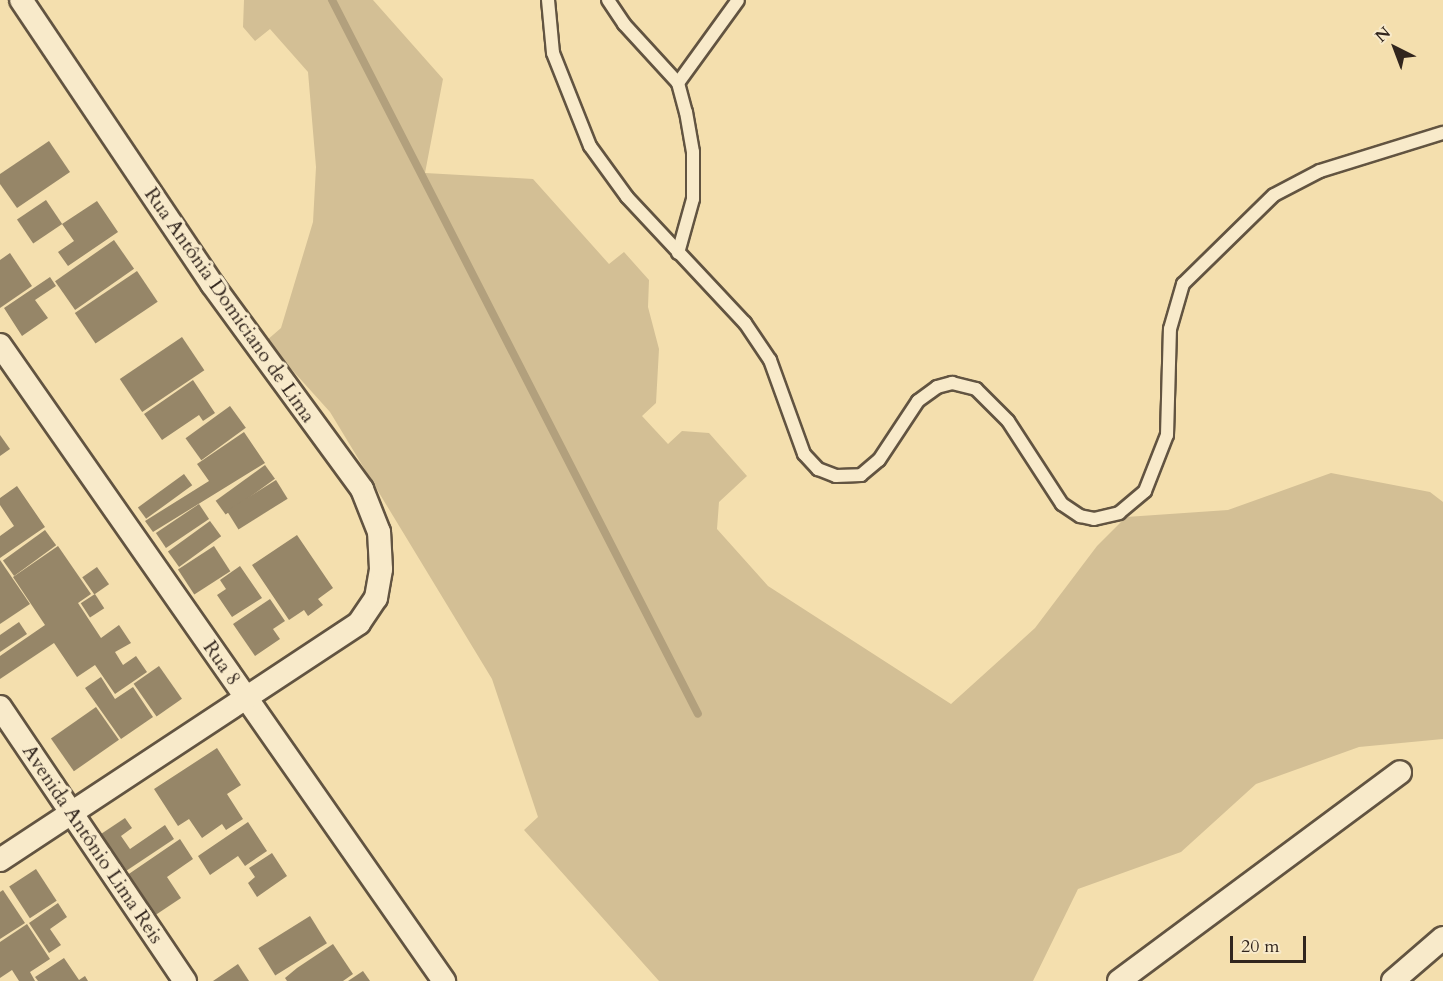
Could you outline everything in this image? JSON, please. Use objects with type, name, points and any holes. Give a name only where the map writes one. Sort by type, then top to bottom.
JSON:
[{"type":"street","name":"Rua Antônia Domiciano de Lima","points":[[21,0],[212,284],[362,489],[379,532],[381,569],[376,598],[359,623],[245,696]]},
{"type":"street","name":"Rua 8","points":[[0,345],[245,696],[423,957],[444,981]]},
{"type":"street","points":[[0,860],[245,696]]},
{"type":"street","name":"Avenida Antônio Lima Reis","points":[[0,707],[185,981]]},
{"type":"street","points":[[1119,981],[1400,772]]},
{"type":"street","points":[[1393,981],[1443,938]]},
{"type":"lane","points":[[548,0],[553,53],[590,146],[627,197],[745,323],[763,351],[804,454],[818,468],[836,476],[861,475],[879,460],[918,400],[937,387],[952,383],[976,389],[1008,421],[1062,504],[1080,516],[1094,519],[1119,513],[1145,491],[1167,435],[1170,328],[1184,284],[1274,195],[1320,171],[1443,133]]},
{"type":"lane","points":[[608,0],[678,83],[693,152],[693,199],[678,253]]},
{"type":"lane","points":[[678,83],[738,0]]},
{"type":"shaded area","points":[[244,0],[373,0],[443,79],[425,173],[533,179],[609,264],[624,252],[649,280],[648,307],[659,349],[656,403],[642,416],[668,444],[682,431],[709,433],[747,476],[719,502],[717,529],[768,586],[951,704],[1035,628],[1097,546],[1126,517],[1228,510],[1331,473],[1430,492],[1443,502],[1443,739],[1359,747],[1256,784],[1181,852],[1078,889],[1033,981],[659,981],[524,830],[538,817],[492,679],[330,412],[266,341],[281,328],[313,222],[316,167],[308,72],[270,29],[255,41],[243,27]]},
{"type":"building","points":[[49,141],[70,172],[17,208],[0,184],[0,174]]},
{"type":"building","points":[[46,200],[62,224],[33,244],[17,220]]},
{"type":"building","points":[[97,201],[118,232],[68,266],[58,252],[74,241],[62,224]]},
{"type":"building","points":[[114,240],[134,269],[75,310],[55,281]]},
{"type":"building","points":[[10,253],[32,286],[0,308],[0,260]]},
{"type":"building","points":[[137,271],[158,302],[96,344],[75,313]]},
{"type":"building","points":[[50,277],[56,286],[35,300],[48,318],[22,336],[4,308]]},
{"type":"building","points":[[182,337],[204,370],[142,412],[120,379]]},
{"type":"building","points":[[193,380],[215,413],[203,421],[199,415],[162,440],[144,414]]},
{"type":"building","points":[[230,406],[246,428],[201,460],[186,438]]},
{"type":"building","points":[[244,432],[265,463],[153,532],[145,521],[209,481],[197,464]]},
{"type":"building","points":[[0,435],[10,449],[0,456]]},
{"type":"building","points":[[265,465],[275,479],[226,515],[216,501]]},
{"type":"building","points":[[184,474],[192,485],[146,519],[138,508]]},
{"type":"building","points":[[276,480],[288,499],[238,529],[227,511]]},
{"type":"building","points":[[17,486],[45,527],[0,558],[0,536],[14,526],[0,505],[0,498]]},
{"type":"building","points":[[199,504],[209,519],[166,548],[156,533]]},
{"type":"building","points":[[210,521],[221,536],[179,567],[168,552]]},
{"type":"building","points":[[45,530],[56,545],[14,576],[3,561]]},
{"type":"building","points":[[297,535],[333,588],[318,599],[323,605],[308,616],[304,610],[289,620],[252,565]]},
{"type":"building","points":[[58,546],[91,594],[78,603],[101,638],[119,625],[131,643],[115,652],[123,665],[136,656],[147,672],[115,694],[95,665],[77,677],[54,643],[0,679],[0,656],[45,625],[13,577]]},
{"type":"building","points":[[214,546],[230,571],[194,595],[178,569]]},
{"type":"building","points":[[0,560],[30,604],[0,624]]},
{"type":"building","points":[[240,566],[262,598],[232,617],[217,595],[226,589],[220,580]]},
{"type":"building","points":[[97,567],[109,584],[94,595],[82,577]]},
{"type":"building","points":[[95,594],[104,608],[90,618],[81,603]]},
{"type":"building","points":[[270,599],[285,621],[273,629],[280,639],[255,656],[233,624]]},
{"type":"building","points":[[19,622],[27,634],[0,652],[0,635]]},
{"type":"building","points":[[159,666],[182,699],[157,717],[134,684]]},
{"type":"building","points":[[101,677],[115,699],[133,687],[153,717],[121,739],[85,688]]},
{"type":"building","points":[[96,707],[119,740],[74,771],[51,739]]},
{"type":"building","points":[[217,748],[241,785],[227,794],[243,819],[226,830],[222,824],[202,838],[189,819],[178,826],[154,789]]},
{"type":"building","points":[[125,818],[132,828],[121,836],[130,849],[165,825],[174,839],[120,875],[95,838]]},
{"type":"building","points":[[248,822],[267,851],[245,866],[238,856],[210,875],[198,856]]},
{"type":"building","points":[[180,839],[193,859],[167,877],[181,898],[154,916],[120,880]]},
{"type":"building","points":[[272,853],[287,876],[257,897],[248,883],[255,877],[249,868]]},
{"type":"building","points":[[36,869],[57,901],[30,918],[9,886]]},
{"type":"building","points":[[3,890],[25,923],[0,939],[0,892]]},
{"type":"building","points":[[58,903],[67,917],[50,929],[61,945],[49,953],[29,923]]},
{"type":"building","points":[[310,916],[327,943],[275,975],[258,948]]},
{"type":"building","points":[[27,924],[50,959],[30,972],[35,981],[19,981],[12,970],[0,978],[0,942]]},
{"type":"building","points":[[333,944],[353,974],[343,981],[287,981],[285,978],[297,968]]},
{"type":"building","points":[[64,958],[79,980],[85,976],[88,981],[38,981],[35,977]]},
{"type":"building","points":[[238,964],[249,981],[213,981]]},
{"type":"building","points":[[363,971],[370,981],[348,981]]},
{"type":"waterway","points":[[332,0],[698,714]]}]
